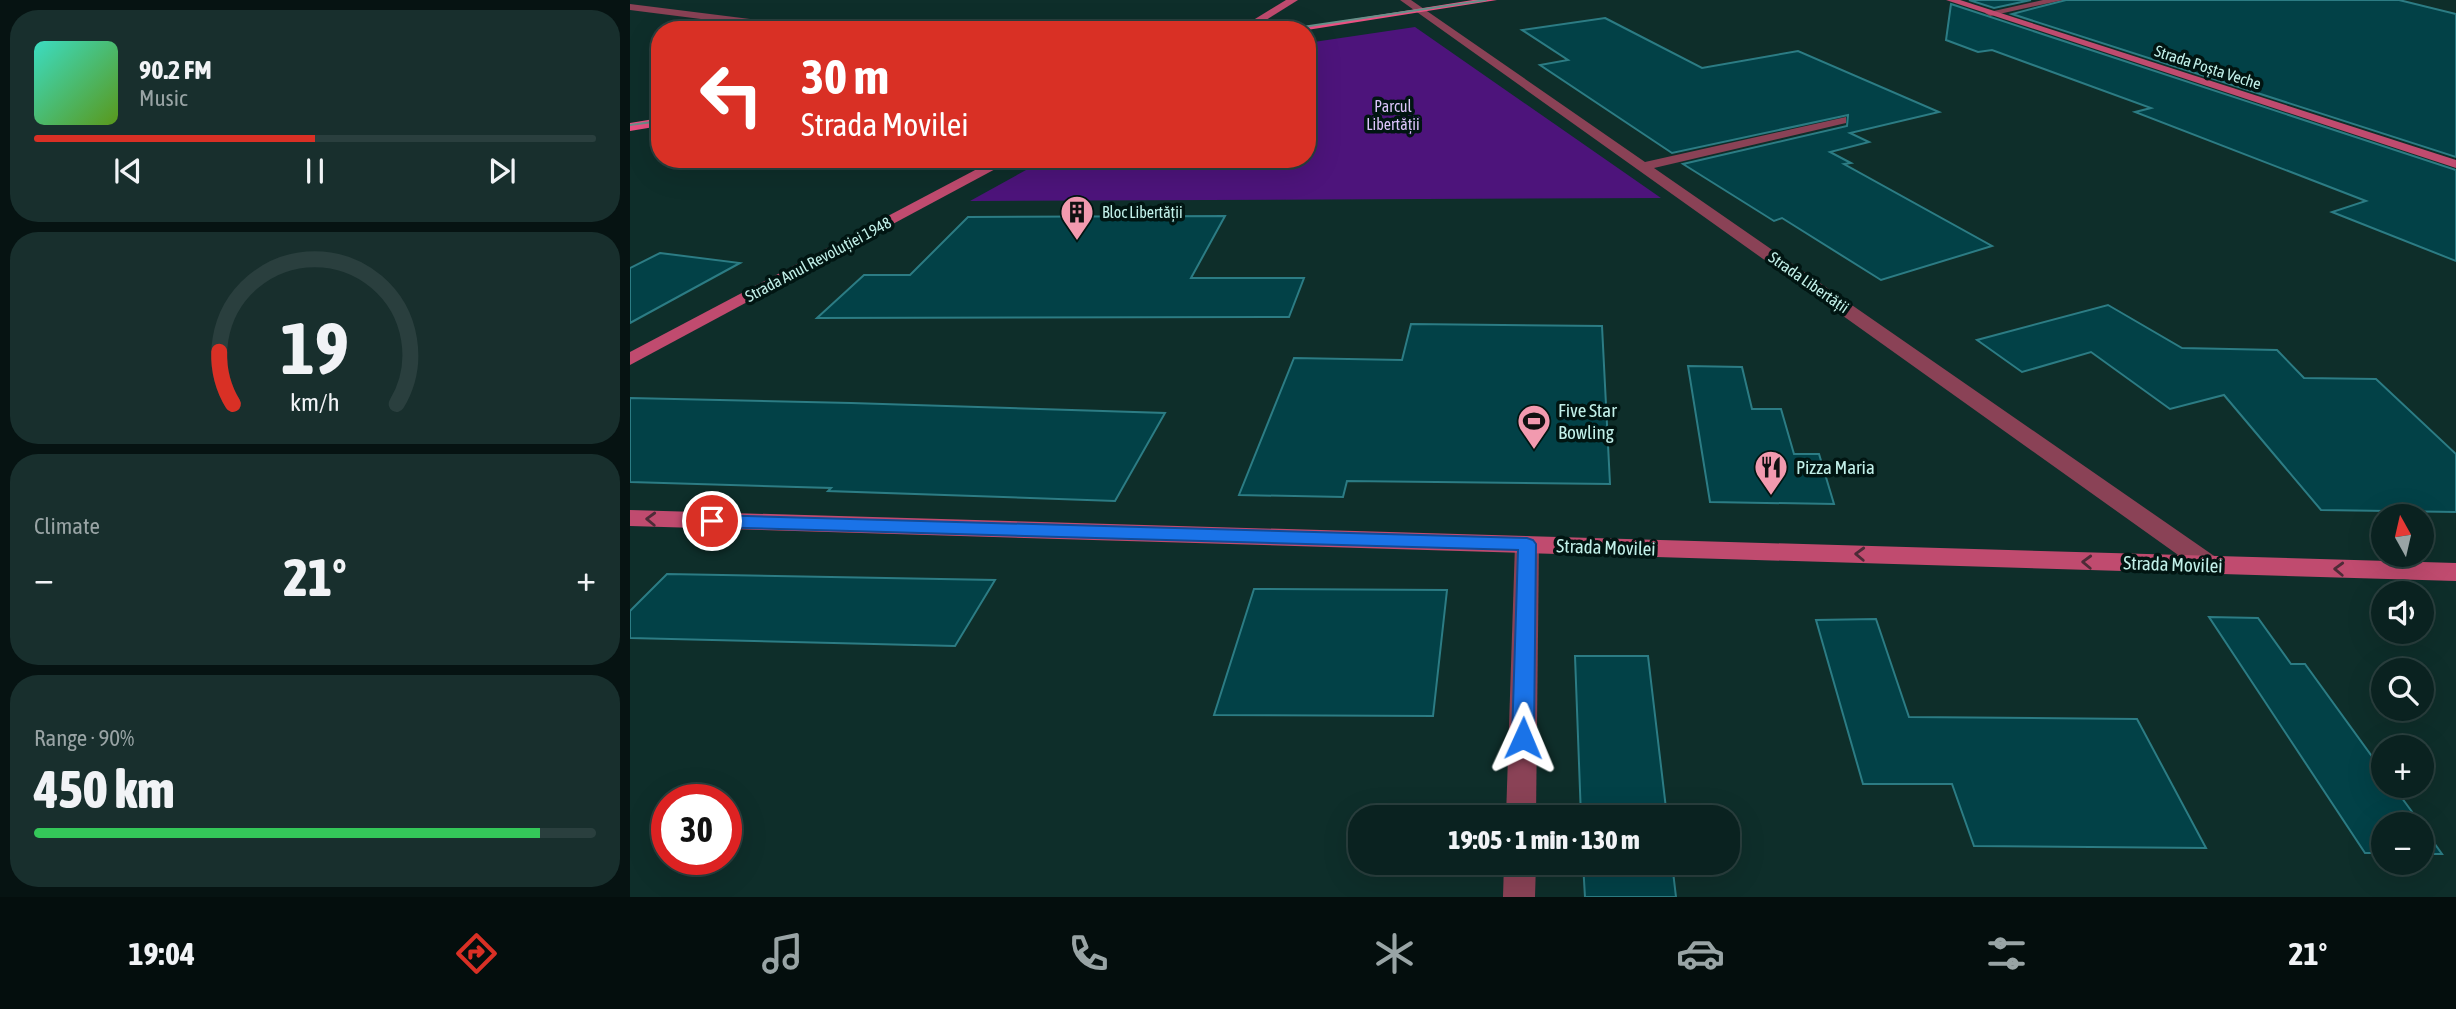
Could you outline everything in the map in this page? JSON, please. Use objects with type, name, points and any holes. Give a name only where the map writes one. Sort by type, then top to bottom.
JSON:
[{"type":"main road","points":[[1316,26],[1492,0]]},
{"type":"main road","points":[[630,127],[651,124]]},
{"type":"street","points":[[1257,21],[1293,0]]},
{"type":"street","name":"Strada Libertății","points":[[1405,0],[2211,566]]},
{"type":"street","name":"Strada Poșta Veche","points":[[1951,0],[2456,164]]},
{"type":"street","points":[[1990,13],[2058,0]]},
{"type":"street","points":[[630,7],[742,21]]},
{"type":"street","points":[[1644,166],[1842,120]]},
{"type":"street","name":"Strada Anul Revoluției 1948","points":[[630,359],[990,168]]},
{"type":"street","name":"Strada Movilei","points":[[630,518],[2456,572]]},
{"type":"street","points":[[1521,805],[1527,544]]},
{"type":"street","points":[[1519,897],[1520,875]]},
{"type":"green space","name":"Parcul Libertății","points":[[1415,27],[1661,198],[970,201],[1030,168],[1316,168],[1316,42]]},
{"type":"building","points":[[1969,0],[2031,0],[1994,8]]},
{"type":"building","points":[[2066,0],[2399,0],[2456,14],[2456,157],[2012,14]]},
{"type":"building","points":[[1951,4],[2456,170],[2456,261],[2332,212],[2366,201],[2135,112],[2151,108],[1992,50],[1978,52],[1946,40]]},
{"type":"building","points":[[1605,18],[1702,68],[1798,51],[1939,112],[1850,133],[1869,142],[1830,152],[1851,163],[1844,164],[1992,246],[1881,280],[1782,218],[1774,221],[1683,164],[1847,126],[1848,115],[1672,153],[1540,65],[1568,60],[1522,30]]},
{"type":"building","points":[[1225,216],[1191,278],[1304,278],[1289,317],[817,318],[864,275],[910,275],[968,217]]},
{"type":"building","points":[[660,253],[740,263],[630,323],[630,268]]},
{"type":"building","points":[[2108,305],[2182,348],[2277,350],[2304,378],[2376,379],[2456,454],[2456,512],[2434,512],[2434,504],[2371,504],[2371,511],[2321,510],[2224,395],[2170,409],[2091,352],[2022,372],[1977,340]]},
{"type":"building","points":[[1411,324],[1602,326],[1610,484],[1347,481],[1343,497],[1239,495],[1294,358],[1402,360]]},
{"type":"building","points":[[1688,366],[1742,367],[1752,409],[1781,409],[1794,454],[1819,454],[1834,504],[1710,502]]},
{"type":"building","points":[[630,398],[1165,413],[1115,501],[630,482]]},
{"type":"building","points":[[667,574],[995,580],[955,646],[630,638],[630,611]]},
{"type":"building","points":[[1254,589],[1447,590],[1433,716],[1214,715]]},
{"type":"building","points":[[2209,617],[2258,618],[2291,664],[2305,664],[2371,755],[2371,798],[2402,798],[2412,812],[2371,812],[2371,853],[2365,853]]},
{"type":"building","points":[[1876,619],[1909,717],[2137,719],[2206,848],[1974,846],[1952,784],[1863,784],[1816,620]]},
{"type":"building","points":[[1575,656],[1648,656],[1666,805],[1581,805]]},
{"type":"building","points":[[2434,843],[2442,854],[2434,854]]},
{"type":"building","points":[[1584,875],[1673,875],[1676,897],[1585,897]]},
{"type":"tram line","points":[[1316,25],[1486,0]]},
{"type":"tram line","points":[[630,125],[651,122]]},
{"type":"place","name":"Bloc Libertății","points":[[1077,242]]},
{"type":"place","name":"Five Star Bowling","points":[[1534,451]]},
{"type":"place","name":"Pizza Maria","points":[[1771,497]]},
{"type":"route","points":[[712,521],[1527,544],[1523,738]]}]
